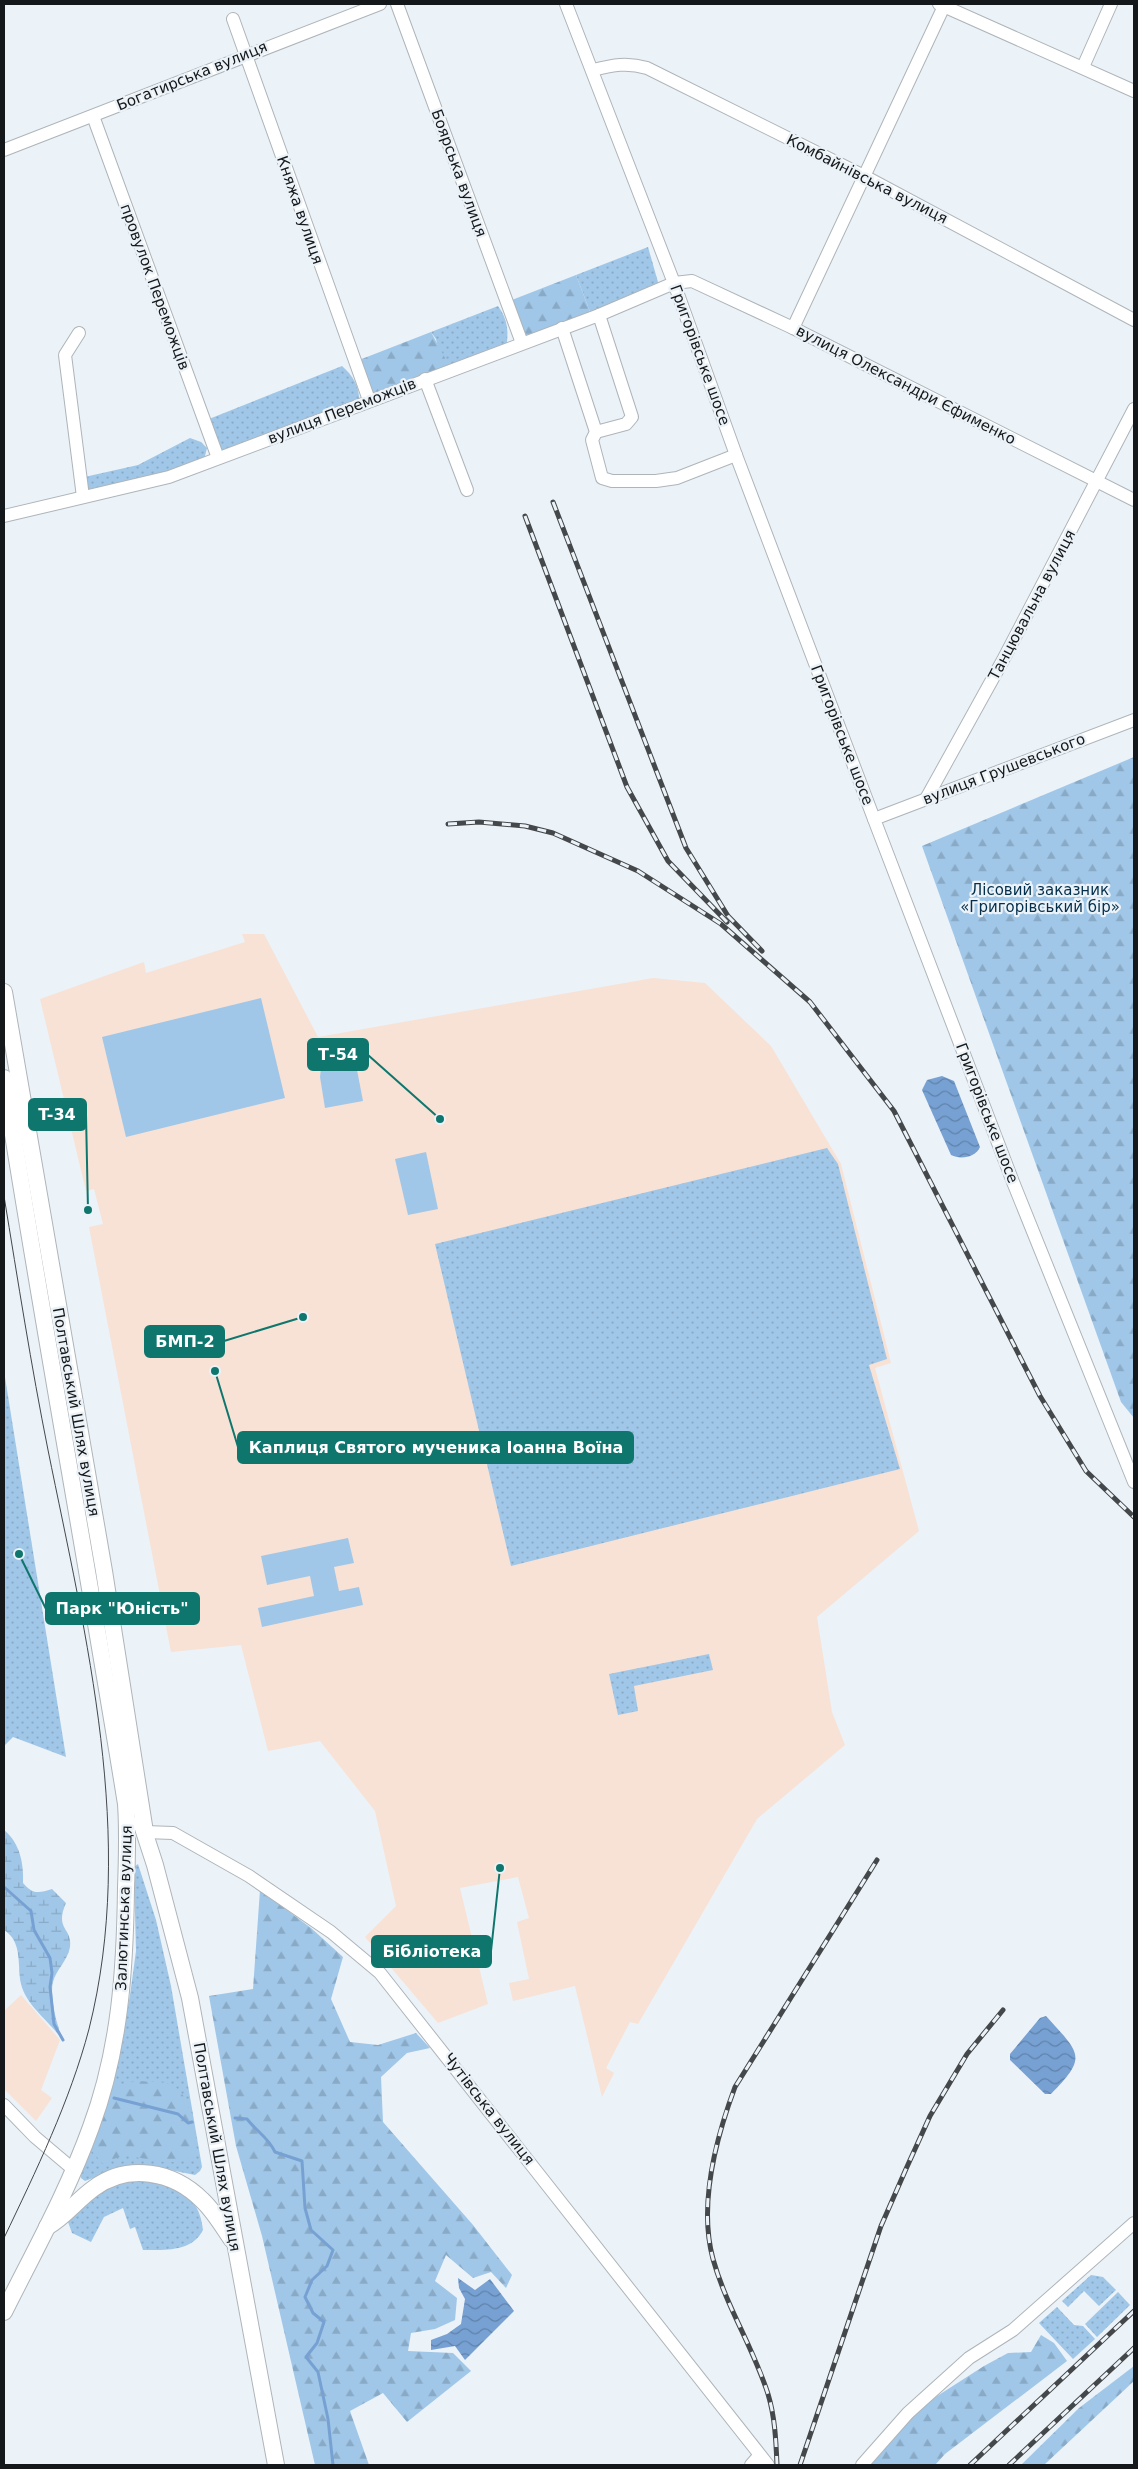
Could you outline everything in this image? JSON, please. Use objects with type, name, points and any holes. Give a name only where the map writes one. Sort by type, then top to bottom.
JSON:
[{"type":"main road","name":"Полтавський Шлях вулиця","points":[[4,992],[11,1097],[108,1692]]},
{"type":"main road","name":"Полтавський Шлях вулиця","points":[[4,1078],[11,1097],[104,1571],[146,1832],[190,1998],[276,2465]]},
{"type":"main road","name":"Залютинська вулиця","points":[[4,2312],[74,2170],[92,2126],[107,2073],[118,2016],[125,1962],[127,1817],[108,1692]]},
{"type":"main road","name":"Полтавський Шлях вулиця","points":[[119,1760],[146,1832]]},
{"type":"main road","points":[[74,2170],[76,2181],[82,2186],[95,2187]]},
{"type":"main road","points":[[45,2229],[61,2218],[95,2187],[113,2178],[134,2173],[154,2174],[175,2181],[204,2202],[235,2244]]},
{"type":"street","name":"Богатирська вулиця","points":[[4,150],[380,4]]},
{"type":"street","name":"Боярська вулиця","points":[[397,4],[522,343]]},
{"type":"street","name":"Григорівське шосе","points":[[566,4],[674,283],[736,455],[1013,1182],[1128,1452],[1134,1482]]},
{"type":"street","points":[[793,328],[942,4],[1134,91]]},
{"type":"street","points":[[1083,67],[1111,4]]},
{"type":"street","name":"Княжа вулиця","points":[[233,20],[303,221],[369,400]]},
{"type":"street","name":"Комбайнівська вулиця","points":[[593,70],[620,63],[647,68],[864,176],[1134,320]]},
{"type":"street","name":"провулок Переможців","points":[[93,116],[218,458]]},
{"type":"street","name":"вулиця Олександри Єфименко","points":[[674,283],[692,281],[793,328],[1134,500]]},
{"type":"street","name":"вулиця Переможців","points":[[4,516],[169,477],[369,400],[599,315],[674,283]]},
{"type":"street","points":[[596,432],[626,424],[632,417],[599,315]]},
{"type":"street","points":[[562,328],[596,432],[592,440],[600,475],[606,480],[656,481],[677,478],[736,455]]},
{"type":"street","points":[[80,333],[65,355],[83,497]]},
{"type":"street","points":[[425,379],[468,490]]},
{"type":"street","name":"Танцювальна вулиця","points":[[926,799],[1004,660],[1134,409]]},
{"type":"street","name":"вулиця Грушевського","points":[[874,819],[1134,720]]},
{"type":"street","name":"Чутівська вулиця","points":[[146,1832],[173,1833],[249,1876],[331,1932],[380,1973],[759,2462]]},
{"type":"street","points":[[4,2105],[35,2137],[74,2170]]},
{"type":"street","points":[[862,2465],[908,2413],[969,2358],[1013,2330],[1134,2223]]},
{"type":"shaded area","points":[[242,934],[264,934],[318,1037],[653,978],[705,983],[771,1046],[841,1164],[891,1363],[875,1368],[919,1531],[817,1617],[832,1712],[845,1745],[757,1819],[638,2024],[630,2022],[606,2068],[614,2073],[602,2097],[575,1986],[513,2001],[509,1983],[529,1979],[517,1922],[529,1918],[518,1877],[460,1888],[488,2004],[438,2023],[365,1937],[396,1906],[375,1811],[320,1741],[268,1751],[241,1645],[171,1652],[89,1227],[103,1224],[94,1189],[86,1191],[40,999],[144,962],[146,973],[245,942]]},
{"type":"shaded area","points":[[21,1995],[60,2040],[41,2090],[52,2098],[36,2121],[4,2089],[4,2011]]},
{"type":"green space","points":[[648,247],[660,289],[592,317],[576,275]]},
{"type":"green space","points":[[576,275],[592,317],[522,343],[507,302]]},
{"type":"green space","points":[[498,306],[507,326],[506,349],[443,372],[436,339],[431,332]]},
{"type":"green space","points":[[431,332],[445,358],[443,372],[369,400],[354,362]]},
{"type":"green space","points":[[342,366],[355,383],[359,404],[230,454],[214,448],[204,421]]},
{"type":"green space","points":[[190,438],[201,442],[207,448],[203,464],[83,497],[80,478],[138,465]]},
{"type":"green space","name":"Лісовий заказник «Григорівський бір»","points":[[1134,757],[1134,1418],[1121,1402],[922,846]]},
{"type":"green space","points":[[261,998],[285,1098],[126,1137],[102,1037]]},
{"type":"green space","points":[[352,1044],[363,1101],[325,1108],[320,1077],[323,1051]]},
{"type":"green space","points":[[827,1148],[838,1164],[887,1359],[869,1365],[900,1469],[511,1566],[435,1244]]},
{"type":"green space","points":[[426,1152],[438,1209],[408,1215],[395,1159]]},
{"type":"green space","points":[[4,1371],[66,1757],[13,1737],[4,1746]]},
{"type":"green space","points":[[348,1538],[354,1563],[334,1567],[339,1591],[359,1587],[363,1605],[262,1627],[258,1608],[314,1596],[310,1576],[267,1585],[261,1556]]},
{"type":"green space","points":[[709,1654],[713,1670],[634,1686],[638,1711],[618,1715],[609,1674]]},
{"type":"green space","points":[[4,1830],[14,1841],[20,1854],[23,1883],[30,1890],[36,1892],[52,1889],[66,1903],[62,1919],[69,1936],[70,1947],[52,1986],[53,2005],[59,2028],[58,2034],[31,2004],[23,1991],[17,1947],[10,1935],[4,1930]]},
{"type":"green space","points":[[138,1864],[156,1920],[171,1986],[202,2167],[195,2175],[160,2168],[110,2172],[85,2181],[81,2178],[81,2175],[113,2086],[130,1995],[136,1951],[134,1877],[135,1866]]},
{"type":"green space","points":[[260,1890],[311,1928],[343,1957],[331,1999],[350,2042],[378,2045],[416,2033],[430,2048],[407,2053],[381,2077],[383,2122],[473,2225],[512,2275],[506,2288],[491,2272],[473,2278],[446,2255],[435,2281],[457,2298],[455,2320],[435,2329],[411,2333],[408,2351],[453,2353],[471,2371],[407,2422],[383,2393],[350,2411],[369,2465],[315,2465],[262,2236],[236,2146],[209,1996],[253,1989]]},
{"type":"green space","points":[[138,2081],[169,2084],[183,2095],[193,2123],[197,2151],[191,2157],[183,2161],[164,2162],[123,2156],[103,2164],[91,2150],[113,2086]]},
{"type":"green space","points":[[141,2179],[174,2188],[190,2199],[196,2207],[203,2230],[198,2237],[185,2246],[177,2248],[143,2250],[135,2227],[130,2229],[123,2208],[104,2217],[91,2242],[72,2233],[68,2222],[107,2185]]},
{"type":"green space","points":[[1091,2275],[1103,2277],[1116,2290],[1099,2306],[1084,2291],[1068,2307],[1062,2301]]},
{"type":"green space","points":[[1118,2292],[1130,2305],[1097,2337],[1085,2324]]},
{"type":"green space","points":[[1057,2307],[1074,2325],[1083,2326],[1095,2339],[1073,2359],[1039,2323]]},
{"type":"green space","points":[[1041,2335],[1054,2343],[1067,2361],[945,2454],[935,2465],[869,2465],[920,2407],[1008,2353],[1031,2352]]},
{"type":"green space","points":[[1134,2366],[1134,2381],[1044,2465],[1021,2465],[1079,2408]]},
{"type":"water","points":[[942,1076],[954,1081],[980,1147],[968,1157],[955,1157],[951,1155],[922,1090],[927,1080]]},
{"type":"water","points":[[1046,2016],[1066,2038],[1075,2055],[1075,2062],[1071,2071],[1051,2094],[1045,2094],[1010,2060],[1010,2054],[1040,2018]]},
{"type":"water","points":[[458,2278],[475,2290],[490,2279],[514,2311],[465,2360],[455,2346],[431,2350],[431,2340],[447,2334],[461,2324],[465,2299],[459,2288]]},
{"type":"waterway","points":[[4,1887],[31,1911],[34,1930],[50,1958],[52,1973],[50,1987],[54,2024],[63,2040]]},
{"type":"waterway","points":[[114,2098],[178,2114],[188,2123],[192,2122]]},
{"type":"waterway","points":[[235,2118],[247,2119],[269,2142],[275,2152],[302,2161],[305,2208],[311,2230],[333,2250],[327,2266],[312,2280],[305,2297],[313,2313],[324,2322],[317,2343],[306,2357],[318,2372],[328,2419],[333,2465]]},
{"type":"tram line","points":[[4,1196],[36,1386],[90,1665],[101,1738],[107,1811],[108,1884],[103,1957],[89,2029],[62,2109],[4,2238]]},
{"type":"railway","points":[[553,502],[686,848],[728,916],[762,951]]},
{"type":"railway","points":[[525,516],[627,787],[668,861],[727,922]]},
{"type":"railway","points":[[448,824],[479,822],[525,826],[553,833],[638,871],[721,924],[810,1002],[894,1111],[1040,1396],[1086,1471],[1134,1517]]},
{"type":"railway","points":[[777,2465],[774,2420],[768,2394],[718,2276],[713,2259],[707,2216],[711,2172],[721,2128],[735,2087],[877,1860]]},
{"type":"railway","points":[[800,2465],[881,2226],[906,2169],[930,2116],[967,2054],[1003,2010]]},
{"type":"railway","points":[[970,2465],[1134,2311]]},
{"type":"railway","points":[[1009,2465],[1134,2348]]},
{"type":"place","name":"Т-54","points":[[440,1119]]},
{"type":"place","name":"T-34","points":[[88,1210]]},
{"type":"place","name":"БМП-2","points":[[303,1317]]},
{"type":"place","name":"Каплиця Святого мученика Іоанна Воїна","points":[[215,1371]]},
{"type":"place","name":"Парк \"Юність\"","points":[[19,1554]]},
{"type":"place","name":"Бібліотека","points":[[500,1868]]}]
